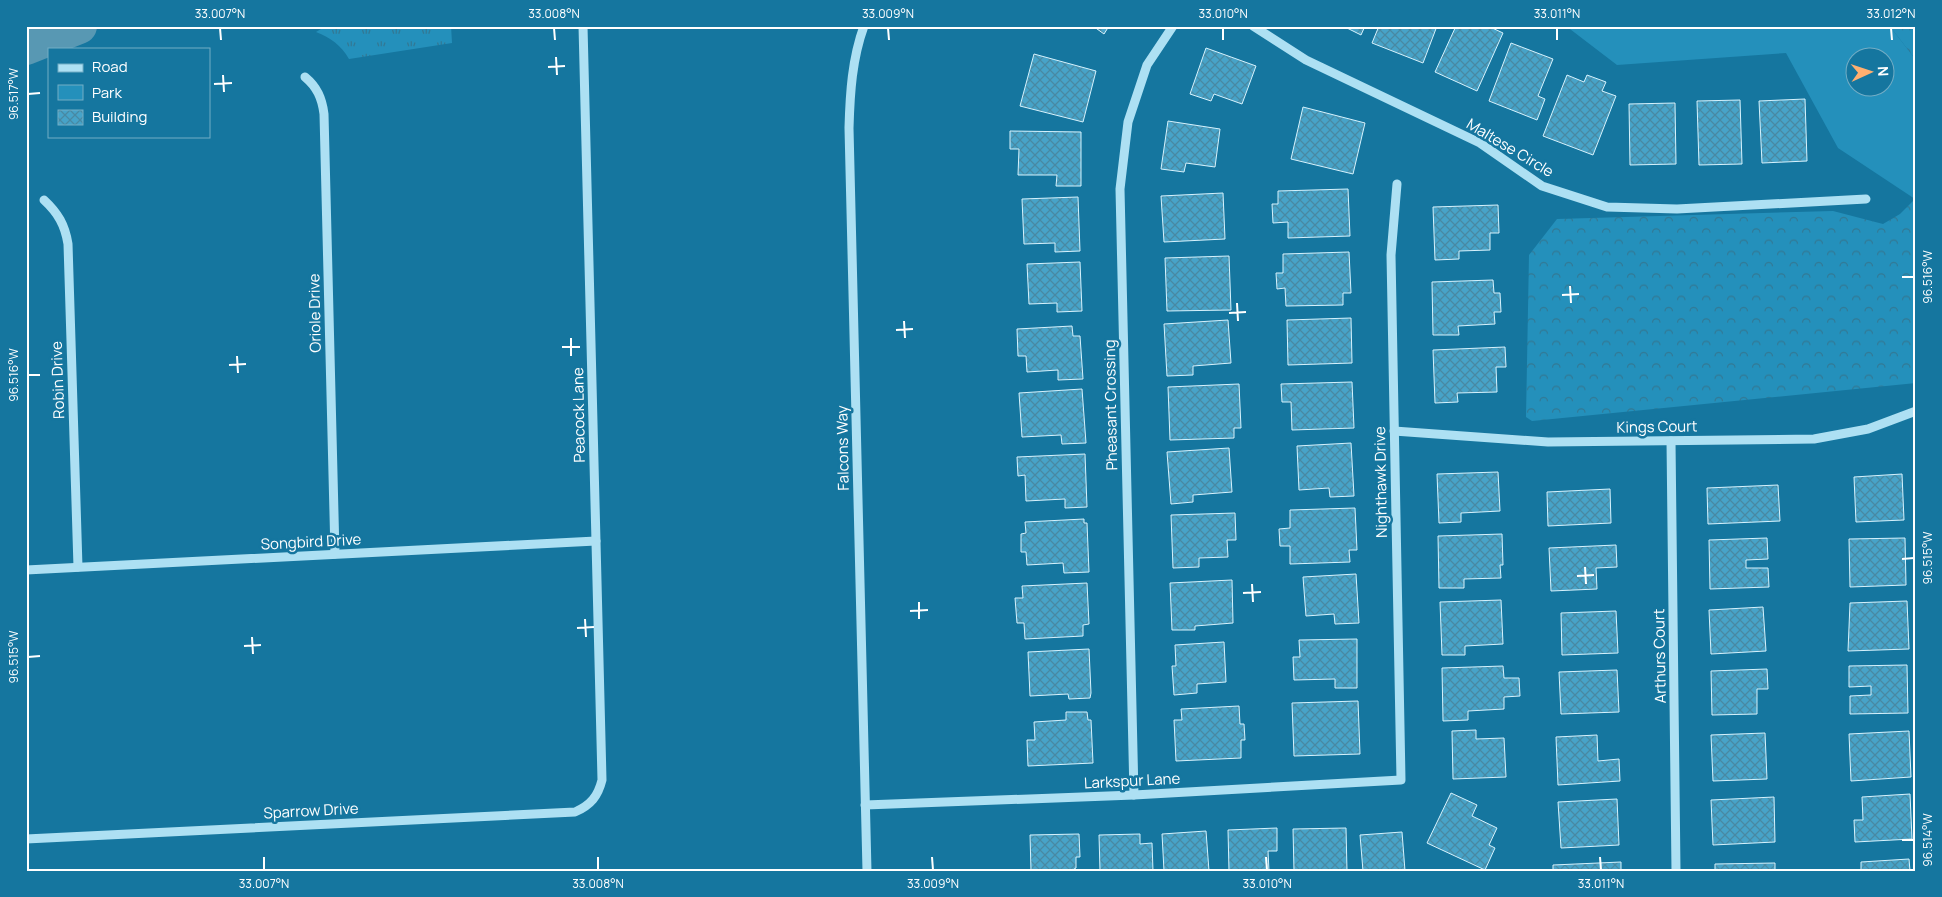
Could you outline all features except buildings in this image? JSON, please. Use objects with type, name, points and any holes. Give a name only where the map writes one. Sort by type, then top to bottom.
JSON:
[{"type":"street","name":"Peacock Lane","points":[[584,26],[602,780],[600,791],[593,800]]},
{"type":"street","name":"Falcons Way","points":[[864,26],[853,67],[849,128],[867,871]]},
{"type":"street","name":"Pheasant Crossing","points":[[1134,795],[1120,189],[1128,122],[1147,64],[1173,26]]},
{"type":"street","name":"Maltese Circle","points":[[1254,26],[1306,60],[1480,143],[1542,186],[1607,207],[1677,209],[1866,199]]},
{"type":"street","name":"Oriole Drive","points":[[304,77],[318,91],[324,114],[335,554]]},
{"type":"street","name":"Nighthawk Drive","points":[[1397,184],[1391,255],[1401,780]]},
{"type":"street","name":"Robin Drive","points":[[44,200],[61,220],[66,231],[68,244],[78,567]]},
{"type":"street","name":"Kings Court","points":[[1394,431],[1548,442],[1814,439],[1868,429],[1916,411]]},
{"type":"street","name":"Arthurs Court","points":[[1671,441],[1676,871]]},
{"type":"street","name":"Songbird Drive","points":[[26,570],[596,541]]},
{"type":"street","name":"Larkspur Lane","points":[[865,806],[1134,795],[1401,780]]},
{"type":"street","name":"Sparrow Drive","points":[[26,839],[575,812],[586,807],[593,800]]},
{"type":"green space","points":[[326,26],[451,26],[452,43],[349,59],[335,42],[316,32]]},
{"type":"green space","points":[[1566,26],[1885,26],[1892,29],[1916,60],[1915,199],[1838,148],[1786,53],[1617,65]]},
{"type":"green space","points":[[1885,26],[1916,26],[1916,60],[1892,29]]},
{"type":"green space","points":[[1916,198],[1916,383],[1532,421],[1526,417],[1529,255],[1557,219],[1833,211],[1883,224],[1900,214]]},
{"type":"waterway","points":[[26,47],[79,26]]}]
